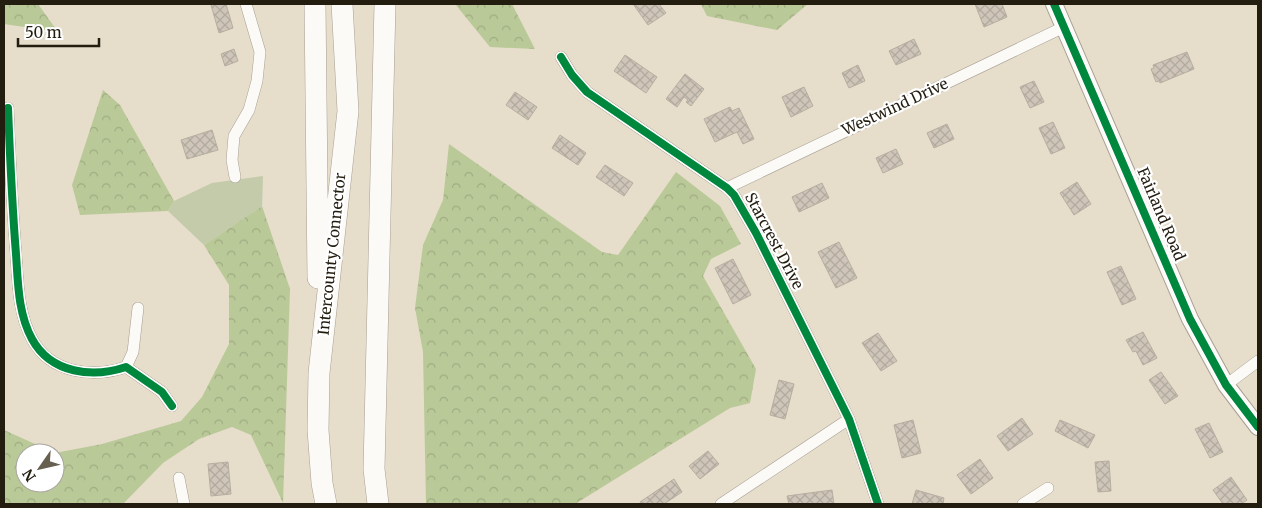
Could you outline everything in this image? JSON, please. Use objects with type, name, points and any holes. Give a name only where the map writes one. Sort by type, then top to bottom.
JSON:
[{"type":"highway","points":[[315,4],[319,373]]},
{"type":"highway","name":"Intercounty Connector","points":[[326,504],[322,483],[318,430],[319,373],[348,111],[342,4]]},
{"type":"highway","points":[[378,504],[374,469],[385,4]]},
{"type":"highway","points":[[384,79],[392,4]]},
{"type":"main road","name":"Fairland Road","points":[[1054,4],[1190,319],[1226,385],[1258,426]]},
{"type":"street","points":[[235,177],[232,160],[234,136],[249,110],[257,81],[260,52],[246,4]]},
{"type":"street","name":"Westwind Drive","points":[[727,188],[1064,27]]},
{"type":"street","name":"Starcrest Drive","points":[[561,57],[572,75],[587,92],[727,188],[734,195],[756,233],[849,419],[878,504]]},
{"type":"street","points":[[8,108],[7,197],[21,312],[33,340],[45,355],[63,367],[88,374],[111,372],[126,367],[133,352],[138,308]]},
{"type":"street","points":[[1226,385],[1258,361]]},
{"type":"street","points":[[126,367],[162,392],[172,406]]},
{"type":"street","points":[[721,504],[849,419]]},
{"type":"street","points":[[179,478],[184,504]]},
{"type":"street","points":[[1022,504],[1048,488]]},
{"type":"green space","points":[[4,4],[38,4],[58,32],[4,24]]},
{"type":"green space","points":[[455,4],[512,4],[535,49],[490,47]]},
{"type":"green space","points":[[701,4],[808,4],[777,30],[707,16]]},
{"type":"green space","points":[[103,90],[120,105],[174,201],[168,211],[80,215],[72,185]]},
{"type":"green space","points":[[449,144],[602,252],[618,255],[676,172],[720,206],[741,244],[711,259],[703,276],[756,369],[750,403],[730,408],[575,504],[426,504],[423,352],[415,308],[423,245],[443,200]]},
{"type":"green space","points":[[263,176],[262,206],[204,245],[168,211],[174,201],[212,183]]},
{"type":"green space","points":[[262,206],[290,289],[283,503],[251,435],[232,427],[199,439],[163,463],[123,504],[4,504],[4,430],[33,443],[15,443],[15,493],[65,493],[65,451],[102,444],[181,421],[202,397],[229,344],[229,285],[204,245]]},
{"type":"building","points":[[226,4],[233,28],[219,33],[211,5]]},
{"type":"building","points":[[633,4],[659,4],[666,13],[648,25]]},
{"type":"building","points":[[975,4],[1002,4],[1007,17],[984,27]]},
{"type":"building","points":[[914,39],[921,54],[896,65],[889,51]]},
{"type":"building","points":[[234,49],[238,61],[225,66],[221,54]]},
{"type":"building","points":[[1187,52],[1194,69],[1160,83],[1159,81],[1156,82],[1151,69],[1154,68],[1153,65]]},
{"type":"building","points":[[625,55],[657,77],[646,93],[614,71]]},
{"type":"building","points":[[858,65],[865,81],[849,88],[842,73]]},
{"type":"building","points":[[685,74],[704,89],[691,106],[684,97],[677,107],[666,99]]},
{"type":"building","points":[[1034,81],[1044,102],[1030,108],[1020,87]]},
{"type":"building","points":[[804,87],[813,106],[791,117],[782,97]]},
{"type":"building","points":[[515,92],[537,107],[528,120],[506,105]]},
{"type":"building","points":[[730,107],[732,111],[739,108],[754,139],[743,144],[737,132],[715,142],[704,119]]},
{"type":"building","points":[[1053,122],[1065,148],[1051,154],[1039,128]]},
{"type":"building","points":[[947,124],[954,139],[934,148],[927,133]]},
{"type":"building","points":[[212,130],[218,150],[187,159],[181,140]]},
{"type":"building","points":[[560,135],[586,153],[578,165],[552,148]]},
{"type":"building","points":[[896,149],[903,164],[883,173],[876,158]]},
{"type":"building","points":[[605,165],[633,183],[624,196],[596,177]]},
{"type":"building","points":[[1077,182],[1091,204],[1074,215],[1060,193]]},
{"type":"building","points":[[822,183],[829,198],[799,212],[792,197]]},
{"type":"building","points":[[839,242],[857,278],[836,288],[818,252]]},
{"type":"building","points":[[733,259],[751,295],[733,304],[715,268]]},
{"type":"building","points":[[1121,266],[1136,299],[1122,305],[1107,272]]},
{"type":"building","points":[[1143,332],[1157,358],[1143,365],[1136,351],[1133,352],[1126,340]]},
{"type":"building","points":[[878,333],[897,361],[881,371],[862,343]]},
{"type":"building","points":[[1161,372],[1178,396],[1165,404],[1149,380]]},
{"type":"building","points":[[779,380],[794,384],[785,419],[770,415]]},
{"type":"building","points":[[1022,418],[1033,434],[1008,451],[997,436]]},
{"type":"building","points":[[913,420],[921,453],[902,458],[894,425]]},
{"type":"building","points":[[1060,420],[1095,435],[1088,448],[1055,431]]},
{"type":"building","points":[[1209,423],[1223,452],[1210,458],[1195,429]]},
{"type":"building","points":[[708,451],[719,464],[700,479],[689,466]]},
{"type":"building","points":[[980,459],[993,478],[971,494],[957,475]]},
{"type":"building","points":[[1109,461],[1111,491],[1098,492],[1095,462]]},
{"type":"building","points":[[228,462],[231,494],[211,496],[208,464]]},
{"type":"building","points":[[1231,477],[1247,500],[1241,504],[1223,504],[1213,490]]},
{"type":"building","points":[[674,479],[682,492],[664,504],[641,504],[640,502]]},
{"type":"building","points":[[832,490],[834,504],[789,504],[787,496]]},
{"type":"building","points":[[916,490],[944,498],[943,504],[912,504]]},
{"type":"cycle path","points":[[1054,4],[1190,319],[1226,385],[1258,427]]},
{"type":"cycle path","points":[[561,57],[572,75],[587,92],[727,188],[734,195],[756,233],[849,419],[878,504]]},
{"type":"cycle path","points":[[8,108],[18,287],[21,308],[32,339],[40,351],[50,360],[74,370],[100,372],[126,367],[162,392],[172,406]]}]
